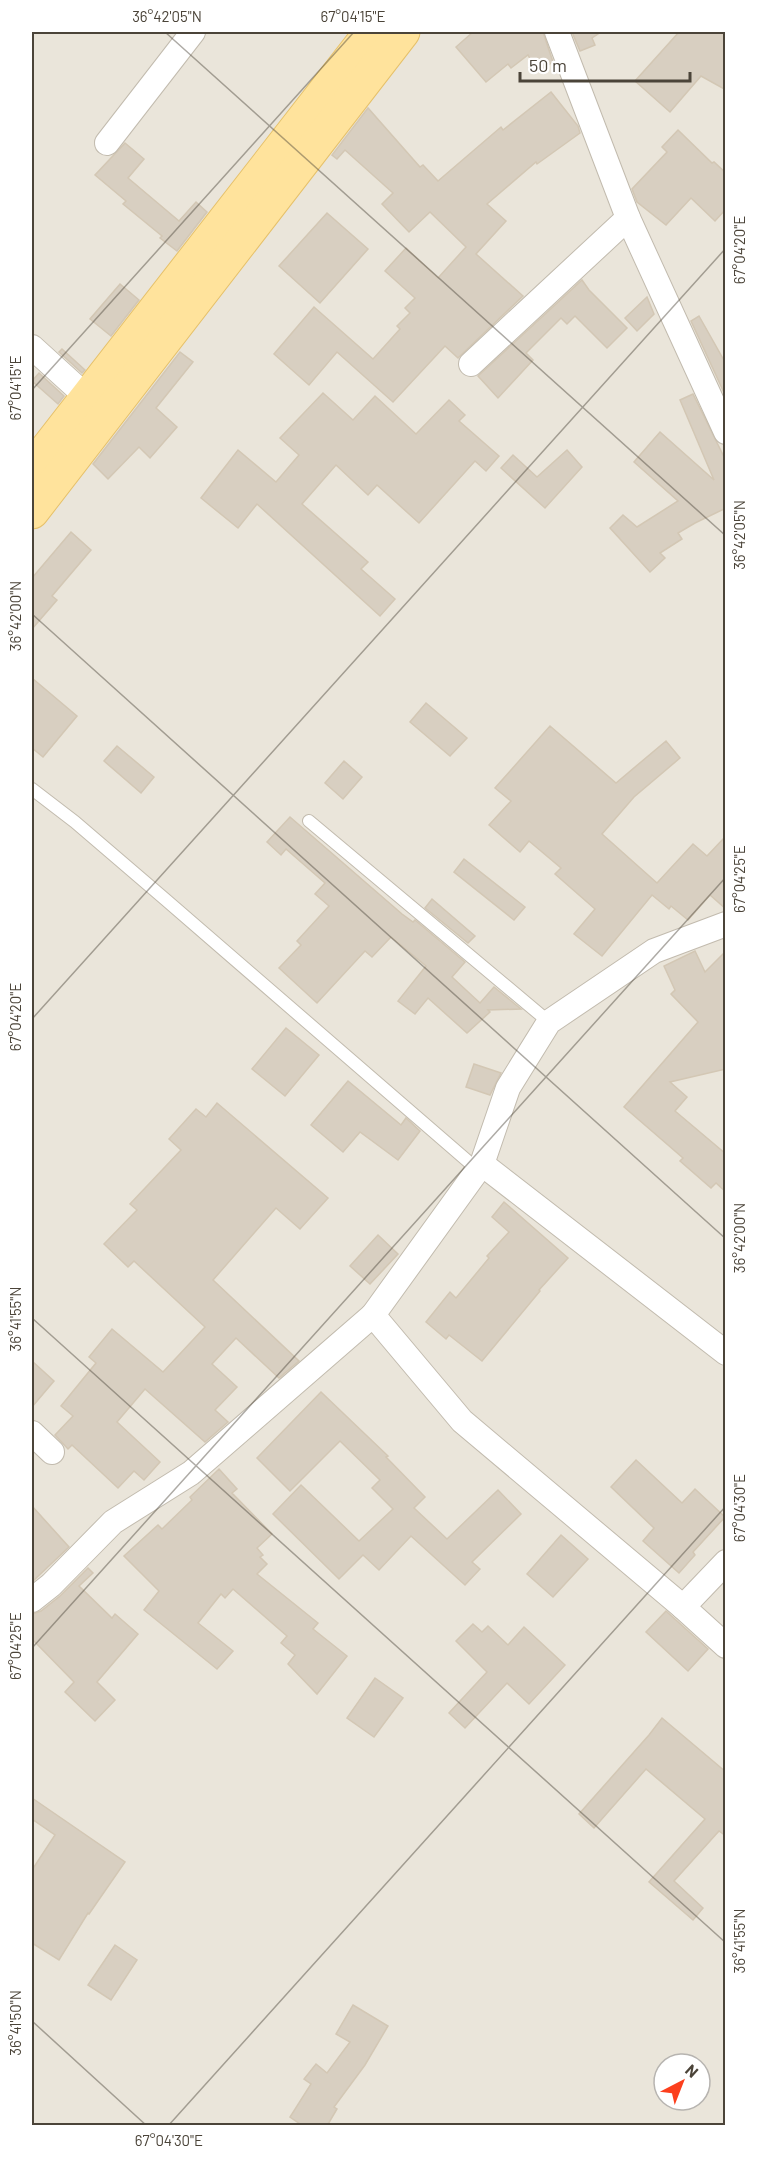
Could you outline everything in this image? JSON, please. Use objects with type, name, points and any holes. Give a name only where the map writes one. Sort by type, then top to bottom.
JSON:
[{"type":"main road","points":[[32,468],[370,32]]},
{"type":"main road","points":[[32,512],[403,32]]},
{"type":"street","points":[[106,143],[193,32]]},
{"type":"street","points":[[557,32],[628,218],[726,432]]},
{"type":"street","points":[[471,364],[628,218]]},
{"type":"street","points":[[32,347],[87,397]]},
{"type":"street","points":[[32,1600],[51,1585],[113,1522],[191,1473],[373,1314],[480,1167],[508,1088],[549,1022],[654,951],[726,924]]},
{"type":"street","points":[[480,1167],[726,1353]]},
{"type":"street","points":[[373,1314],[462,1421],[726,1646]]},
{"type":"street","points":[[32,1433],[52,1452]]},
{"type":"street","points":[[683,1607],[726,1562]]},
{"type":"lane","points":[[32,789],[75,822],[480,1167]]},
{"type":"lane","points":[[309,821],[549,1022]]},
{"type":"shaded area","points":[[32,32],[725,32],[725,2125],[32,2126]]},
{"type":"building","points":[[473,32],[543,32],[553,62],[537,72],[528,55],[511,68],[508,64],[486,82],[456,47]]},
{"type":"building","points":[[572,32],[601,32],[592,38],[595,45],[580,51]]},
{"type":"building","points":[[679,32],[726,32],[726,90],[701,76],[670,112],[635,81]]},
{"type":"building","points":[[551,92],[578,126],[580,133],[537,164],[536,162],[487,204],[506,221],[476,254],[523,296],[458,358],[445,346],[393,402],[337,352],[309,385],[274,354],[314,307],[373,359],[400,329],[397,326],[410,313],[405,308],[415,298],[385,271],[406,248],[438,278],[466,247],[430,212],[409,232],[382,204],[393,193],[345,150],[337,159],[332,155],[368,108],[420,167],[423,165],[438,181],[501,127],[503,130]]},
{"type":"building","points":[[678,130],[712,163],[714,162],[726,173],[726,209],[715,221],[691,198],[666,225],[637,202],[632,189],[667,152],[662,147]]},
{"type":"building","points":[[125,143],[144,159],[128,178],[179,221],[196,202],[207,212],[177,251],[123,204],[126,201],[95,175]]},
{"type":"building","points":[[327,213],[368,249],[320,303],[279,266]]},
{"type":"building","points":[[582,280],[627,328],[607,348],[575,316],[567,324],[561,318],[526,353],[533,360],[498,398],[478,376]]},
{"type":"building","points":[[120,284],[139,300],[111,336],[90,319]]},
{"type":"building","points":[[647,297],[654,314],[637,331],[625,318]]},
{"type":"building","points":[[699,316],[726,364],[726,397],[691,321]]},
{"type":"building","points":[[62,349],[85,370],[82,373],[59,352]]},
{"type":"building","points":[[180,352],[193,362],[156,408],[177,427],[150,458],[139,447],[108,479],[93,464]]},
{"type":"building","points":[[39,373],[64,396],[58,404],[32,381]]},
{"type":"building","points":[[323,393],[353,420],[375,396],[416,434],[449,400],[465,415],[459,421],[499,456],[486,471],[475,461],[419,523],[377,485],[368,495],[336,465],[302,504],[368,562],[361,569],[395,599],[380,616],[257,504],[238,528],[201,498],[238,450],[276,482],[299,455],[280,438]]},
{"type":"building","points":[[693,394],[726,461],[726,508],[678,533],[682,539],[660,553],[665,558],[650,572],[610,528],[623,515],[637,527],[678,501],[634,462],[660,432],[714,480],[680,400]]},
{"type":"building","points":[[567,450],[582,467],[545,508],[501,468],[513,455],[537,477]]},
{"type":"building","points":[[71,532],[91,550],[52,596],[57,600],[32,629],[32,578]]},
{"type":"building","points":[[32,678],[77,716],[43,757],[32,748]]},
{"type":"building","points":[[426,703],[467,738],[450,756],[410,722]]},
{"type":"building","points":[[550,726],[616,783],[666,741],[680,758],[634,797],[602,834],[657,883],[693,844],[707,856],[726,836],[726,909],[710,895],[688,920],[671,906],[669,909],[652,895],[602,956],[574,934],[595,909],[555,874],[561,868],[529,841],[520,852],[489,825],[511,801],[495,788]]},
{"type":"building","points":[[117,746],[154,777],[141,793],[104,761]]},
{"type":"building","points":[[344,761],[362,777],[343,799],[325,783]]},
{"type":"building","points":[[290,817],[402,914],[413,922],[415,920],[465,962],[452,977],[480,1003],[494,987],[521,1009],[488,1010],[490,1012],[467,1033],[428,998],[415,1014],[398,1001],[426,966],[391,937],[372,957],[365,951],[317,1003],[279,968],[301,945],[297,941],[329,906],[315,894],[325,883],[286,849],[281,855],[267,842]]},
{"type":"building","points":[[464,859],[525,907],[514,920],[454,872]]},
{"type":"building","points":[[432,899],[475,936],[468,943],[425,908]]},
{"type":"building","points":[[695,951],[705,972],[726,951],[726,1069],[670,1082],[687,1097],[675,1111],[726,1154],[726,1192],[716,1183],[711,1188],[680,1161],[683,1158],[624,1107],[698,1022],[671,994],[675,990],[664,966]]},
{"type":"building","points":[[286,1028],[319,1055],[285,1096],[252,1069]]},
{"type":"building","points":[[474,1064],[501,1073],[490,1095],[466,1087]]},
{"type":"building","points":[[348,1081],[401,1125],[406,1118],[420,1131],[398,1160],[360,1132],[343,1152],[311,1125]]},
{"type":"building","points":[[217,1103],[328,1198],[300,1229],[276,1208],[213,1280],[299,1361],[279,1378],[236,1338],[212,1364],[237,1387],[215,1410],[228,1422],[205,1442],[145,1389],[117,1422],[160,1462],[144,1480],[134,1471],[118,1488],[72,1445],[68,1449],[55,1435],[73,1416],[61,1406],[96,1363],[89,1357],[112,1329],[163,1372],[205,1327],[134,1261],[128,1267],[104,1244],[137,1210],[130,1204],[181,1150],[169,1139],[196,1109],[206,1117]]},
{"type":"building","points":[[504,1202],[568,1258],[482,1361],[449,1335],[446,1339],[426,1322],[450,1292],[456,1298],[489,1258],[487,1256],[509,1232],[492,1217]]},
{"type":"building","points":[[378,1235],[398,1254],[370,1284],[350,1266]]},
{"type":"building","points":[[32,1361],[54,1381],[32,1407]]},
{"type":"building","points":[[321,1392],[388,1456],[386,1457],[425,1497],[414,1508],[447,1539],[498,1490],[521,1514],[472,1562],[480,1569],[465,1585],[411,1536],[379,1570],[363,1555],[339,1579],[273,1514],[301,1485],[359,1541],[393,1509],[372,1488],[380,1480],[340,1441],[290,1491],[257,1458]]},
{"type":"building","points":[[636,1460],[682,1503],[695,1489],[725,1517],[693,1552],[695,1555],[679,1573],[643,1541],[654,1528],[611,1487]]},
{"type":"building","points":[[219,1469],[237,1489],[232,1493],[272,1534],[257,1548],[263,1555],[260,1557],[267,1564],[257,1574],[318,1623],[313,1629],[347,1656],[317,1694],[288,1664],[295,1655],[281,1643],[287,1636],[233,1589],[225,1598],[221,1594],[198,1623],[233,1651],[217,1669],[144,1610],[159,1591],[124,1556],[158,1525],[162,1529]]},
{"type":"building","points":[[32,1506],[69,1547],[32,1582]]},
{"type":"building","points":[[561,1535],[588,1559],[553,1597],[527,1574]]},
{"type":"building","points":[[88,1568],[93,1573],[79,1586],[112,1618],[115,1614],[138,1634],[97,1682],[115,1700],[95,1721],[65,1692],[74,1682],[32,1639],[32,1614],[41,1611],[60,1596]]},
{"type":"building","points":[[666,1611],[708,1649],[688,1671],[646,1632]]},
{"type":"building","points":[[473,1624],[482,1632],[488,1626],[508,1645],[524,1627],[565,1665],[529,1704],[507,1683],[465,1728],[449,1713],[487,1672],[456,1641]]},
{"type":"building","points":[[375,1678],[403,1698],[374,1737],[347,1718]]},
{"type":"building","points":[[662,1718],[726,1772],[726,1836],[719,1831],[674,1881],[703,1908],[693,1920],[649,1882],[705,1819],[646,1769],[594,1828],[579,1814]]},
{"type":"building","points":[[32,1798],[125,1862],[88,1913],[59,1960],[32,1943],[32,1870],[55,1835],[32,1819]]},
{"type":"building","points":[[115,1945],[137,1960],[111,2000],[88,1985]]},
{"type":"building","points":[[353,2005],[388,2026],[365,2065],[334,2107],[337,2109],[327,2126],[303,2126],[290,2117],[311,2084],[304,2079],[316,2064],[327,2073],[350,2042],[336,2034]]}]
